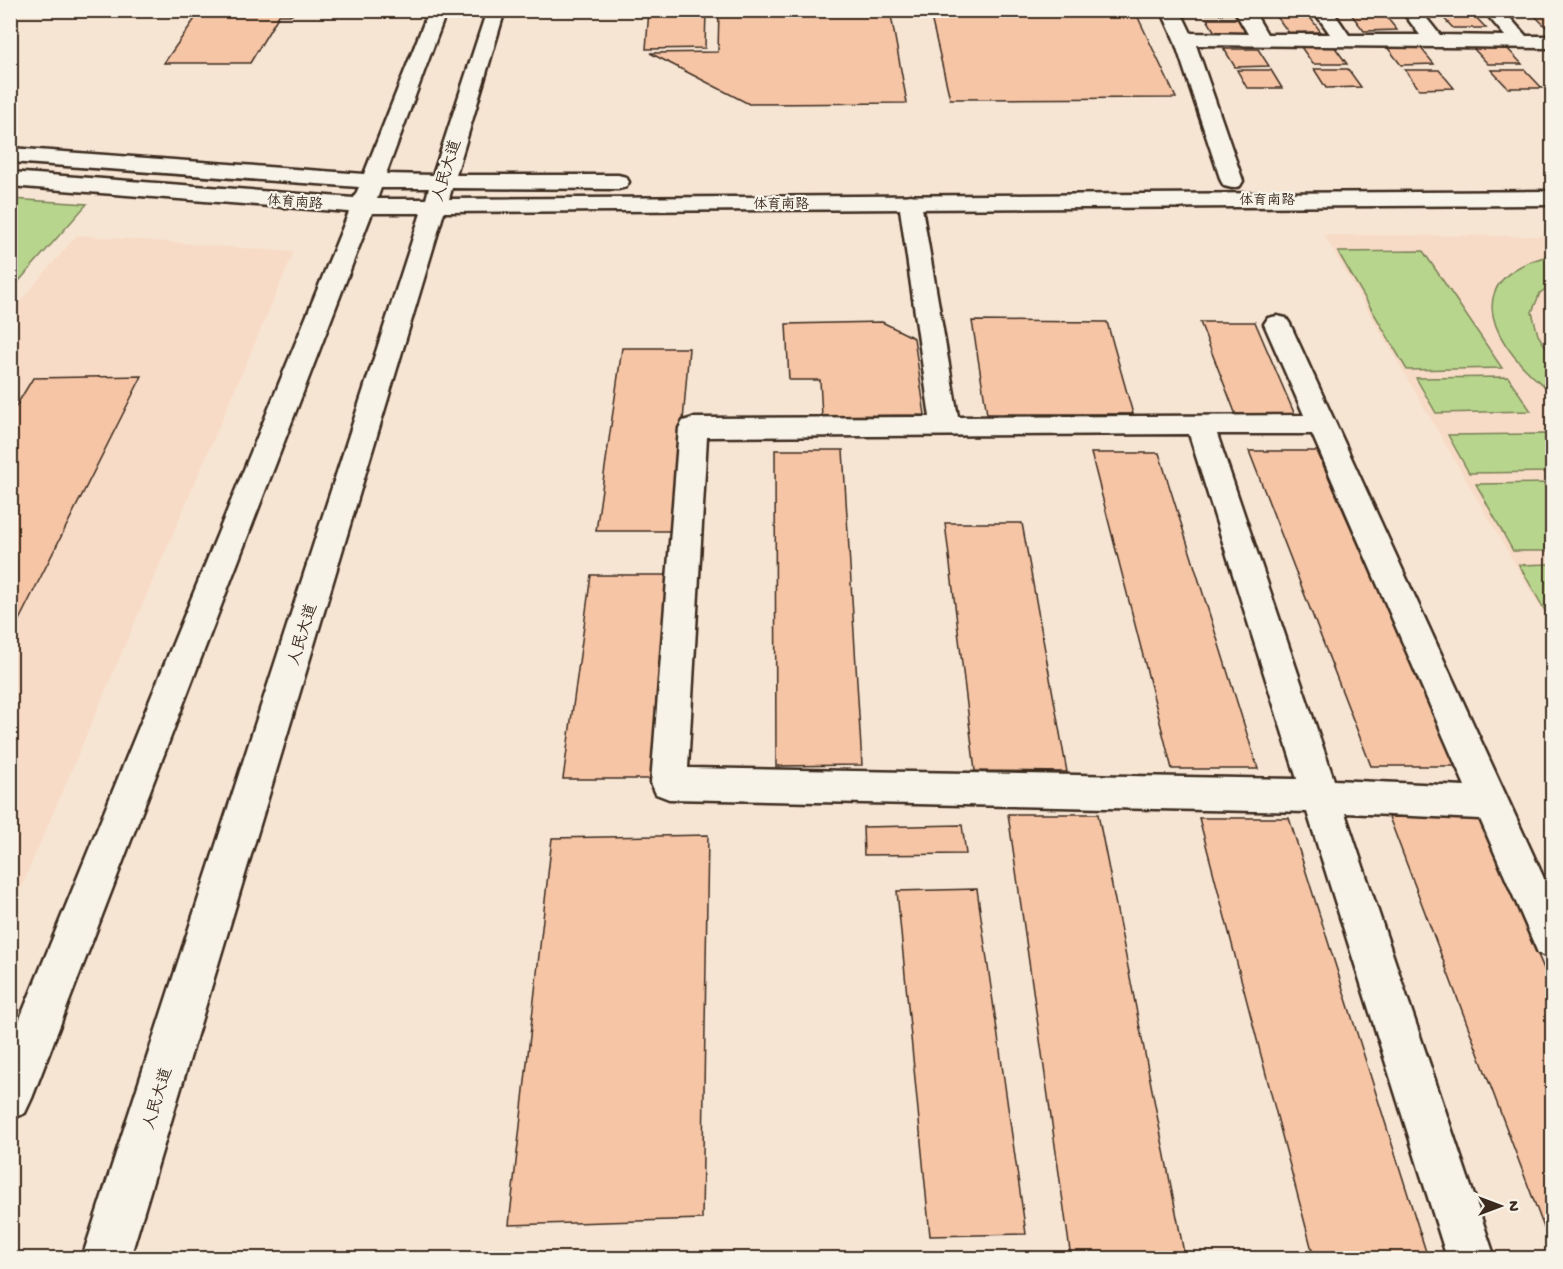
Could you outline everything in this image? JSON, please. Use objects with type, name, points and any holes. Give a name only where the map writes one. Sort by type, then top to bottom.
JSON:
[{"type":"main road","points":[[10,1098],[368,194],[438,10]]},
{"type":"main road","name":"人民大道","points":[[106,1258],[496,10]]},
{"type":"main road","points":[[1170,10],[1184,39],[1232,181]]},
{"type":"main road","points":[[1243,10],[1261,39]]},
{"type":"main road","points":[[1322,10],[1343,40]]},
{"type":"main road","points":[[1410,10],[1434,41]]},
{"type":"main road","points":[[1492,10],[1520,41]]},
{"type":"main road","points":[[1184,39],[1552,42]]},
{"type":"main road","name":"体育南路","points":[[10,155],[368,194]]},
{"type":"main road","name":"体育南路","points":[[10,179],[368,194],[910,202],[1552,198]]},
{"type":"main road","name":"体育南路","points":[[695,183],[1552,181]]},
{"type":"main road","name":"体育南路","points":[[438,194],[637,182]]},
{"type":"main road","points":[[910,202],[945,425]]},
{"type":"main road","points":[[1277,324],[1552,939]]},
{"type":"main road","points":[[1200,424],[1470,1258]]},
{"type":"main road","points":[[1322,424],[693,428],[669,783],[1321,796],[1492,803]]},
{"type":"shaded area","points":[[77,235],[294,252],[11,911],[11,312]]},
{"type":"shaded area","points":[[1324,235],[1552,236],[1552,628]]},
{"type":"green space","points":[[10,199],[87,204],[11,290]]},
{"type":"green space","points":[[1423,251],[1502,368],[1407,370],[1338,252]]},
{"type":"green space","points":[[1552,255],[1552,284],[1540,293],[1532,312],[1538,335],[1552,356],[1552,392],[1531,375],[1500,336],[1493,316],[1493,297],[1502,280],[1521,266]]},
{"type":"green space","points":[[1508,377],[1531,411],[1436,413],[1416,378]]},
{"type":"green space","points":[[1545,434],[1552,446],[1552,472],[1469,473],[1448,435]]},
{"type":"green space","points":[[1552,483],[1552,551],[1513,551],[1476,484]]},
{"type":"green space","points":[[1552,564],[1552,623],[1519,565]]},
{"type":"building","points":[[201,10],[295,10],[292,15],[279,15],[250,63],[164,63]]},
{"type":"building","points":[[649,10],[706,10],[705,48],[646,49]]},
{"type":"building","points":[[719,10],[890,10],[907,103],[749,104],[650,53],[718,52]]},
{"type":"building","points":[[1201,10],[1233,10],[1235,14],[1203,14]]},
{"type":"building","points":[[1135,11],[1176,98],[950,99],[930,13]]},
{"type":"building","points":[[1438,12],[1471,12],[1486,28],[1453,28]]},
{"type":"building","points":[[1351,14],[1384,14],[1397,30],[1364,31]]},
{"type":"building","points":[[1534,15],[1552,15],[1552,31],[1550,31]]},
{"type":"building","points":[[1309,16],[1321,32],[1289,33],[1277,17]]},
{"type":"building","points":[[1207,19],[1240,19],[1250,35],[1217,36]]},
{"type":"building","points":[[1334,46],[1347,64],[1313,64],[1301,47]]},
{"type":"building","points":[[1505,46],[1522,64],[1488,64],[1472,47]]},
{"type":"building","points":[[1387,47],[1420,47],[1434,64],[1401,65]]},
{"type":"building","points":[[1224,49],[1258,49],[1269,66],[1235,67]]},
{"type":"building","points":[[1314,69],[1348,69],[1361,87],[1326,88]]},
{"type":"building","points":[[1237,70],[1271,70],[1282,88],[1247,88]]},
{"type":"building","points":[[1405,70],[1439,70],[1454,88],[1419,89]]},
{"type":"building","points":[[1491,70],[1525,70],[1542,88],[1508,88]]},
{"type":"building","points":[[972,321],[1107,322],[1133,414],[987,414]]},
{"type":"building","points":[[882,322],[914,338],[925,415],[822,416],[820,380],[789,380],[786,324]]},
{"type":"building","points":[[1200,322],[1255,322],[1295,415],[1236,415]]},
{"type":"building","points":[[622,348],[689,348],[674,531],[596,531]]},
{"type":"building","points":[[142,376],[10,638],[10,416],[33,378]]},
{"type":"building","points":[[775,450],[843,450],[862,765],[776,766]]},
{"type":"building","points":[[1249,451],[1317,451],[1456,766],[1371,766]]},
{"type":"building","points":[[1091,453],[1159,453],[1258,769],[1172,769]]},
{"type":"building","points":[[945,523],[1022,523],[1067,772],[975,771]]},
{"type":"building","points":[[591,575],[669,575],[653,779],[563,779]]},
{"type":"building","points":[[1008,814],[1098,814],[1185,1258],[1071,1258]]},
{"type":"building","points":[[1389,817],[1478,817],[1552,987],[1552,1249]]},
{"type":"building","points":[[1199,818],[1289,818],[1428,1258],[1314,1258]]},
{"type":"building","points":[[962,825],[966,854],[864,855],[863,827]]},
{"type":"building","points":[[708,835],[702,1219],[509,1225],[552,838]]},
{"type":"building","points":[[977,889],[1026,1234],[930,1236],[897,891]]}]
